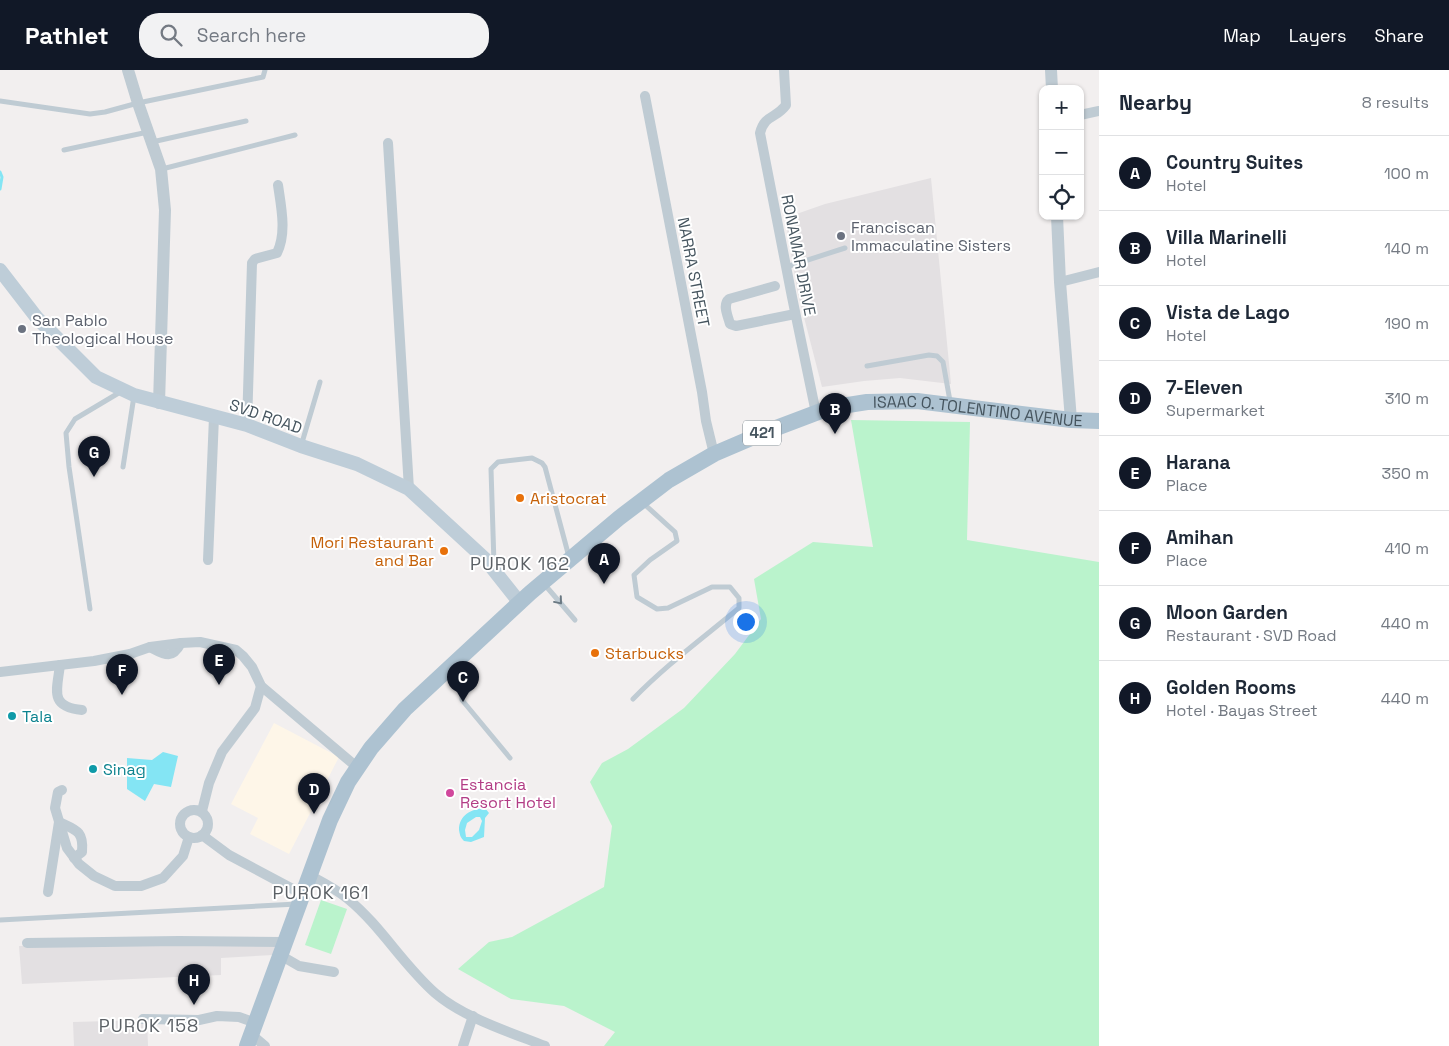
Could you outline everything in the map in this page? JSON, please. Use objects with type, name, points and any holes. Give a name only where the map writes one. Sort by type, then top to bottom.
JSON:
[{"type":"main road","name":"SVD ROAD","points":[[0,270],[37,318],[96,378],[128,393],[159,403],[247,425],[301,446],[356,464],[409,489],[484,559],[520,603]]},
{"type":"main road","name":"ISAAC O. TOLENTINO AVENUE","points":[[252,1035],[330,820],[348,782],[371,748],[405,709],[543,582],[669,480],[714,454],[763,433],[829,408],[867,402],[917,400],[1070,420],[1099,421]]},
{"type":"street","points":[[128,70],[161,169],[165,210],[159,403]]},
{"type":"street","name":"RONAMAR DRIVE","points":[[784,70],[786,105],[780,113],[763,123],[760,133],[816,413]]},
{"type":"street","points":[[1051,70],[1052,85]]},
{"type":"street","name":"NARRA STREET","points":[[645,96],[706,421],[714,454]]},
{"type":"street","points":[[1084,114],[1099,111]]},
{"type":"street","points":[[388,143],[409,489]]},
{"type":"street","points":[[247,425],[252,263],[256,258],[278,253],[282,216],[278,185]]},
{"type":"street","points":[[1058,220],[1060,282],[1070,420]]},
{"type":"street","points":[[1060,282],[1099,272]]},
{"type":"street","points":[[775,286],[726,301],[725,305],[730,324],[736,326],[795,314]]},
{"type":"street","points":[[208,560],[214,417]]},
{"type":"street","points":[[0,672],[94,661],[121,656],[150,647],[181,643],[200,642],[236,650],[252,667],[261,686],[358,768]]},
{"type":"street","points":[[60,665],[56,691],[60,702],[67,708],[82,710]]},
{"type":"street","points":[[202,811],[209,783],[222,752],[255,708],[261,686]]},
{"type":"street","points":[[62,790],[58,792],[55,808],[67,848],[79,864],[94,876],[115,886],[141,886],[163,878],[183,856],[189,837]]},
{"type":"street","points":[[188,811],[202,811],[205,814],[209,823],[206,832],[202,836],[189,837],[182,831],[180,827],[182,818],[188,811]]},
{"type":"street","points":[[59,822],[77,830],[83,840],[82,852],[74,858]]},
{"type":"street","points":[[48,892],[59,822]]},
{"type":"street","points":[[202,836],[228,855],[300,899]]},
{"type":"street","points":[[309,875],[336,890],[349,900],[377,928],[436,994],[458,1009],[544,1046]]},
{"type":"street","points":[[27,943],[282,942],[286,939]]},
{"type":"street","points":[[280,955],[300,966],[334,972]]},
{"type":"street","points":[[143,1019],[199,1020],[217,1016],[239,1017],[252,1035],[265,1046]]},
{"type":"street","points":[[463,1046],[473,1016]]},
{"type":"lane","points":[[0,102],[90,114],[263,77],[265,70]]},
{"type":"lane","points":[[64,150],[246,121]]},
{"type":"lane","points":[[161,169],[295,135]]},
{"type":"lane","points":[[786,267],[845,248]]},
{"type":"lane","points":[[867,366],[929,355],[937,356],[942,362],[951,405]]},
{"type":"lane","points":[[301,446],[320,382]]},
{"type":"lane","points":[[90,609],[69,467],[66,433],[75,419],[128,393],[123,467]]},
{"type":"lane","points":[[494,571],[490,475],[491,469],[498,462],[532,458],[542,462],[545,467],[570,560]]},
{"type":"lane","points":[[633,699],[652,679],[739,608],[739,598],[730,587],[712,587],[668,608],[657,609],[637,597],[634,575],[650,560],[677,541],[675,532],[641,501]]},
{"type":"lane","points":[[543,582],[575,620]]},
{"type":"lane","points":[[457,660],[474,682],[474,685],[462,696],[462,700],[510,758]]},
{"type":"lane","points":[[0,920],[300,899]]},
{"type":"shaded area","points":[[931,178],[951,384],[900,378],[822,387],[798,294],[785,218],[825,204]]},
{"type":"shaded area","points":[[274,723],[339,757],[289,854],[250,834],[258,818],[231,804]]},
{"type":"shaded area","points":[[280,938],[273,955],[221,958],[221,975],[22,984],[19,946]]},
{"type":"shaded area","points":[[147,1020],[148,1046],[74,1046],[73,1022]]},
{"type":"green space","points":[[851,420],[970,422],[967,540],[1099,562],[1099,1046],[604,1046],[615,1032],[564,1006],[511,999],[458,969],[489,942],[512,937],[604,887],[612,826],[590,782],[602,763],[628,749],[684,708],[735,654],[761,619],[754,579],[813,542],[873,547]]},
{"type":"green space","points":[[321,900],[347,909],[331,954],[305,945]]},
{"type":"water","points":[[163,752],[178,756],[171,787],[154,784],[145,801],[127,789],[127,758],[152,760]]},
{"type":"water","points":[[485,808],[489,813],[485,818],[484,837],[471,842],[464,841],[460,836],[459,830],[461,820],[471,811]],"holes":[[[476,817],[480,817],[482,821],[479,830],[472,837],[466,837],[467,823]]]},
{"type":"waterway","points":[[0,172],[2,177],[0,189]]},
{"type":"place","name":"Franciscan Immaculatine Sisters","points":[[841,236]]},
{"type":"place","name":"San Pablo Theological House","points":[[22,329]]},
{"type":"place","name":"Villa Marinelli","points":[[835,434]]},
{"type":"place","name":"Moon Garden","points":[[94,477]]},
{"type":"place","name":"Aristocrat","points":[[520,498]]},
{"type":"place","name":"Mori Restaurant and Bar","points":[[444,551]]},
{"type":"place","name":"Country Suites","points":[[604,584]]},
{"type":"place","name":"Starbucks","points":[[595,653]]},
{"type":"place","name":"Harana","points":[[219,685]]},
{"type":"place","name":"Amihan","points":[[122,695]]},
{"type":"place","name":"Vista de Lago","points":[[463,702]]},
{"type":"place","name":"Tala","points":[[12,716]]},
{"type":"place","name":"Sinag","points":[[93,769]]},
{"type":"place","name":"Estancia Resort Hotel","points":[[450,793]]},
{"type":"place","name":"7-Eleven","points":[[314,814]]},
{"type":"place","name":"Golden Rooms","points":[[194,1005]]},
{"type":"district","name":"PUROK 162","points":[[520,564]]},
{"type":"district","name":"PUROK 161","points":[[321,893]]},
{"type":"district","name":"PUROK 158","points":[[149,1026]]}]
